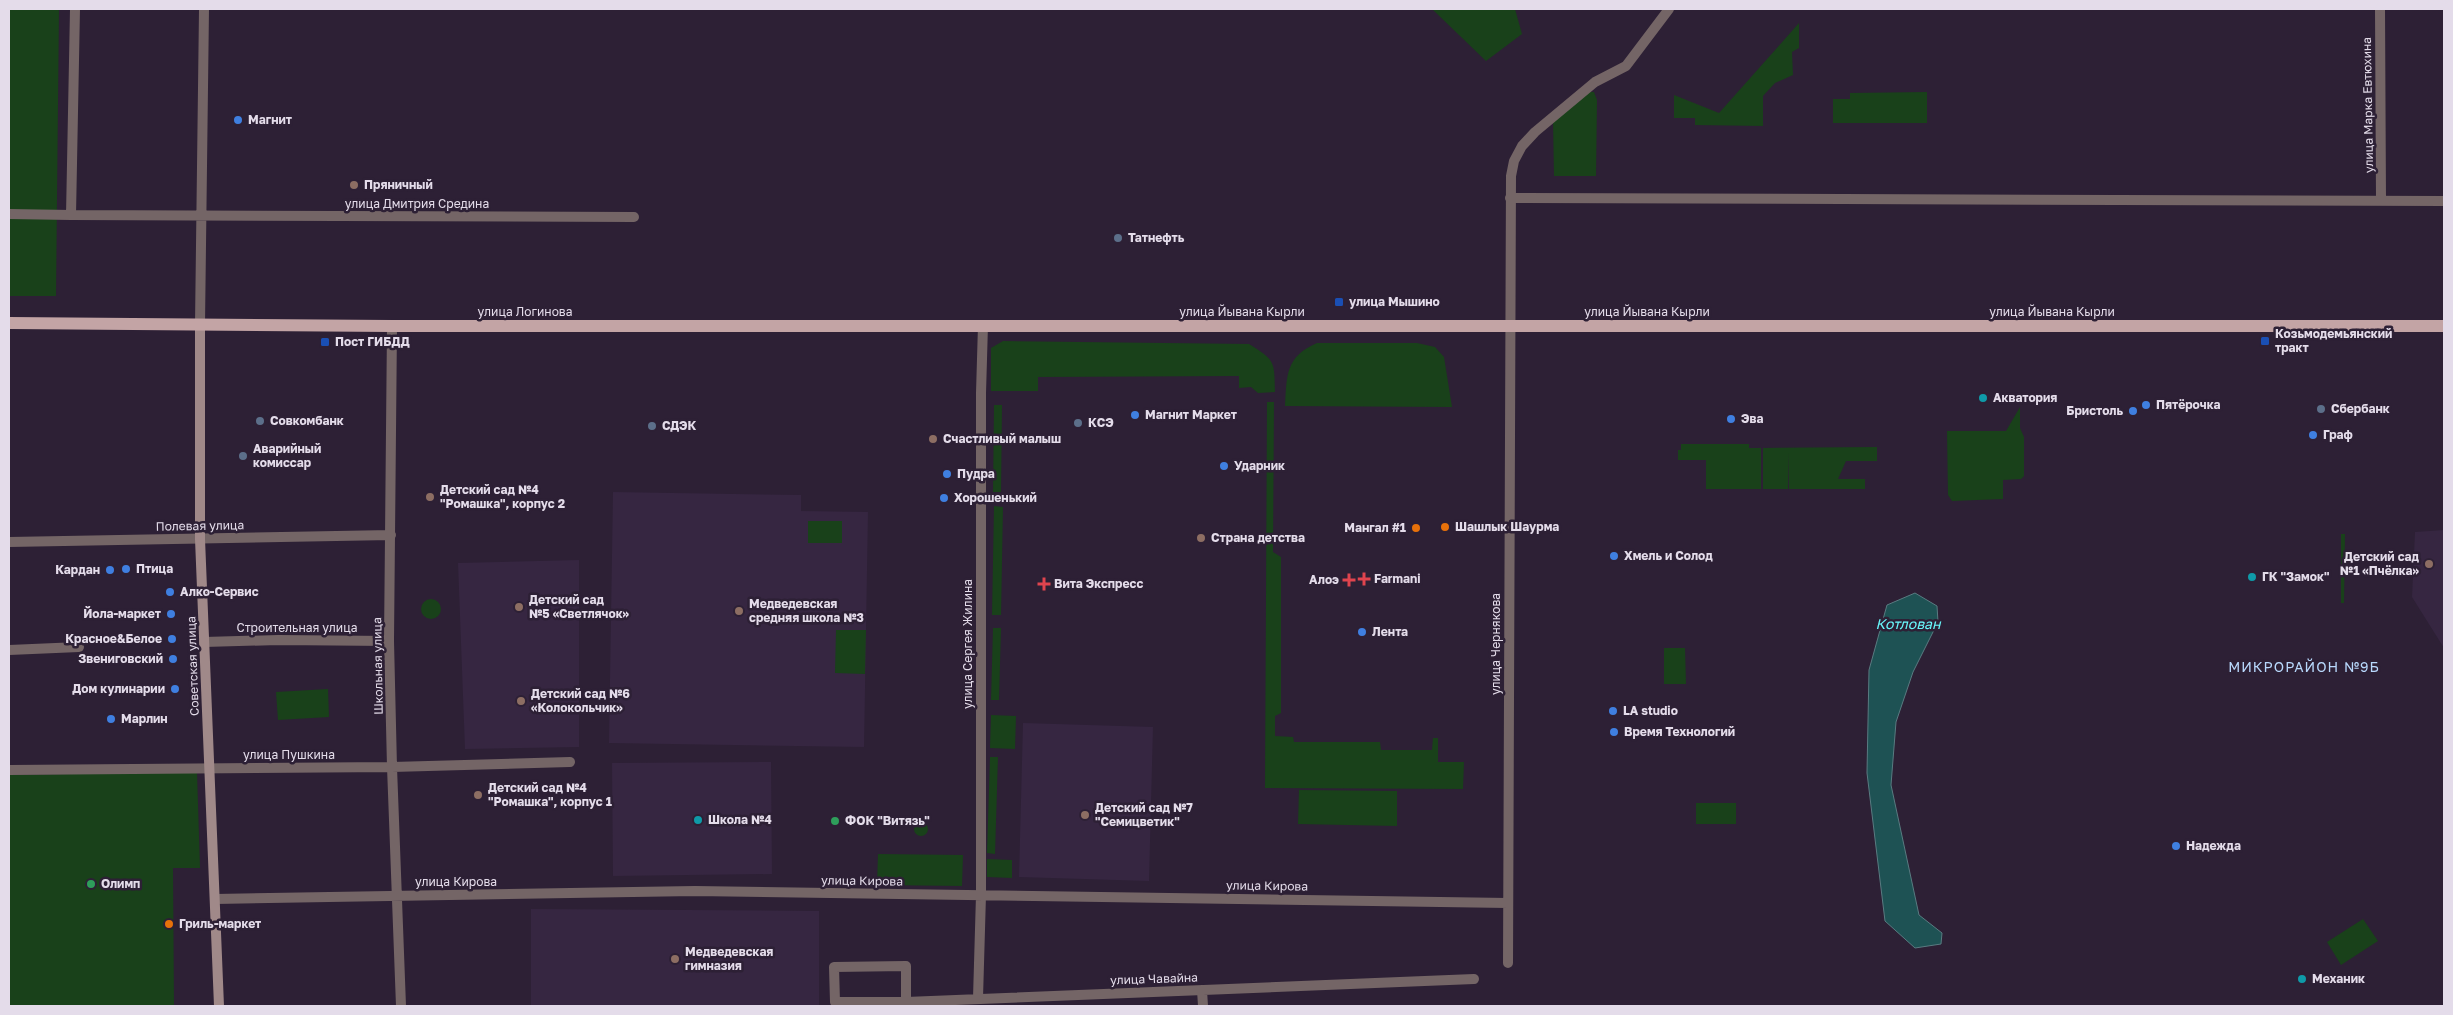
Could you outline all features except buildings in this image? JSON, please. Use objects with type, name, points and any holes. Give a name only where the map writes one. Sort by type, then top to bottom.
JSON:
[{"type":"main road","name":"улица Логинова","points":[[9,323],[392,326],[850,325]]},
{"type":"main road","name":"Советская улица","points":[[200,324],[200,538],[219,1006]]},
{"type":"main road","name":"улица Йывана Кырли","points":[[850,325],[2444,326]]},
{"type":"street","points":[[9,214],[71,215],[74,9]]},
{"type":"street","points":[[200,324],[204,9]]},
{"type":"street","name":"улица Чернякова","points":[[1508,963],[1509,326],[1510,198],[1514,161],[1522,146],[1549,119],[1595,82],[1626,66],[1669,9]]},
{"type":"street","name":"улица Марка Евтюхина","points":[[2380,9],[2381,201]]},
{"type":"street","points":[[1510,198],[2444,201]]},
{"type":"street","name":"улица Дмитрия Средина","points":[[71,215],[634,217]]},
{"type":"street","name":"улица Сергея Жилина","points":[[978,998],[981,895],[981,393],[984,325]]},
{"type":"street","name":"Школьная улица","points":[[392,326],[389,641],[401,1006]]},
{"type":"street","name":"Полевая улица","points":[[9,542],[391,536]]},
{"type":"street","name":"Строительная улица","points":[[204,642],[278,640],[389,641]]},
{"type":"street","points":[[9,650],[79,647]]},
{"type":"street","name":"улица Пушкина","points":[[9,770],[392,767],[570,762]]},
{"type":"street","name":"улица Кирова","points":[[215,899],[695,891],[1508,903]]},
{"type":"street","name":"улица Чавайна","points":[[906,1002],[906,966],[834,966],[835,1002],[906,1002],[1474,979]]},
{"type":"street","points":[[1202,990],[1203,1006]]},
{"type":"shaded area","name":"Медведевская средняя школа №3","points":[[613,492],[801,495],[801,511],[868,512],[864,747],[609,743]]},
{"type":"shaded area","name":"Детский сад №1 «Пчёлка»","points":[[2444,530],[2444,648],[2412,597],[2415,532]]},
{"type":"shaded area","points":[[579,560],[579,747],[465,749],[458,563]]},
{"type":"shaded area","name":"Детский сад №7 \"Семицветик\"","points":[[1023,723],[1153,727],[1149,881],[1019,877]]},
{"type":"shaded area","points":[[771,762],[772,874],[613,876],[612,763]]},
{"type":"shaded area","name":"Медведевская гимназия","points":[[531,909],[819,911],[819,1006],[531,1006]]},
{"type":"green space","points":[[9,9],[59,9],[56,296],[9,296]]},
{"type":"green space","points":[[1432,9],[1515,9],[1522,34],[1486,61]]},
{"type":"green space","points":[[1799,23],[1799,48],[1792,52],[1793,75],[1775,83],[1763,96],[1763,126],[1695,125],[1695,118],[1674,118],[1674,95],[1719,113]]},
{"type":"green space","points":[[1589,92],[1594,92],[1597,100],[1596,176],[1554,176],[1553,121]]},
{"type":"green space","points":[[1927,92],[1927,123],[1833,123],[1833,99],[1850,99],[1850,93]]},
{"type":"green space","points":[[1003,341],[1249,344],[1269,358],[1272,363],[1275,392],[1258,393],[1251,387],[1239,388],[1239,376],[1038,377],[1038,391],[991,391],[991,348]]},
{"type":"green space","points":[[1317,343],[1417,343],[1435,347],[1444,357],[1452,407],[1285,406],[1286,385],[1293,361],[1307,348]]},
{"type":"green space","points":[[1267,402],[1274,402],[1273,552],[1281,557],[1281,713],[1275,716],[1275,736],[1293,737],[1294,742],[1380,742],[1381,750],[1432,750],[1433,738],[1438,738],[1438,762],[1464,762],[1463,789],[1265,788]]},
{"type":"green space","points":[[994,405],[1002,405],[1001,492],[993,492]]},
{"type":"green space","points":[[2020,407],[2020,428],[2024,437],[2024,476],[2021,479],[2003,480],[2003,499],[1952,501],[1948,495],[1947,431],[2006,431]]},
{"type":"green space","points":[[1681,444],[1749,444],[1749,448],[1761,448],[1761,489],[1706,489],[1706,460],[1678,460],[1678,450],[1681,450]]},
{"type":"green space","points":[[1877,447],[1877,461],[1846,461],[1838,479],[1865,479],[1865,489],[1789,489],[1788,453],[1788,489],[1763,489],[1763,448]]},
{"type":"green space","points":[[994,506],[1003,507],[1001,615],[992,615]]},
{"type":"green space","points":[[808,521],[842,521],[842,543],[808,543]]},
{"type":"green space","points":[[2341,534],[2345,534],[2344,603],[2341,603]]},
{"type":"green space","points":[[431,599],[438,602],[441,609],[438,616],[431,619],[424,616],[421,609],[424,602]]},
{"type":"green space","points":[[993,628],[1001,628],[999,700],[991,700]]},
{"type":"green space","points":[[836,630],[866,630],[865,674],[835,673]]},
{"type":"green space","points":[[1664,648],[1685,648],[1686,684],[1664,684]]},
{"type":"green space","points":[[328,689],[329,717],[278,720],[276,692]]},
{"type":"green space","points":[[991,715],[1016,716],[1015,749],[990,748]]},
{"type":"green space","points":[[990,757],[998,757],[995,854],[987,853]]},
{"type":"green space","name":"Олимп","points":[[197,772],[200,868],[173,868],[174,1006],[9,1006],[9,775]]},
{"type":"green space","points":[[1299,790],[1397,791],[1397,826],[1298,824]]},
{"type":"green space","points":[[1696,803],[1736,803],[1736,824],[1696,824]]},
{"type":"green space","points":[[918,822],[924,822],[928,829],[924,836],[918,836],[914,832],[914,826]]},
{"type":"green space","points":[[878,854],[963,855],[962,886],[877,885]]},
{"type":"green space","points":[[987,859],[1012,860],[1012,878],[987,877]]},
{"type":"green space","points":[[2363,919],[2378,941],[2341,965],[2327,942]]},
{"type":"water","name":"Котлован","points":[[1915,593],[1937,606],[1938,622],[1913,672],[1896,722],[1891,785],[1919,915],[1942,933],[1941,944],[1915,948],[1885,921],[1867,773],[1869,670],[1887,605]]},
{"type":"place","name":"Магнит","points":[[238,120]]},
{"type":"place","name":"Пряничный","points":[[354,185]]},
{"type":"place","name":"Татнефть","points":[[1118,238]]},
{"type":"place","name":"улица Мышино","points":[[1339,302]]},
{"type":"place","name":"Козьмодемьянский тракт","points":[[2265,341]]},
{"type":"place","name":"Пост ГИБДД","points":[[325,342]]},
{"type":"place","name":"Акватория","points":[[1983,398]]},
{"type":"place","name":"Пятёрочка","points":[[2146,405]]},
{"type":"place","name":"Сбербанк","points":[[2321,409]]},
{"type":"place","name":"Бристоль","points":[[2133,411]]},
{"type":"place","name":"Магнит Маркет","points":[[1135,415]]},
{"type":"place","name":"Эва","points":[[1731,419]]},
{"type":"place","name":"Совкомбанк","points":[[260,421]]},
{"type":"place","name":"КСЭ","points":[[1078,423]]},
{"type":"place","name":"СДЭК","points":[[652,426]]},
{"type":"place","name":"Граф","points":[[2313,435]]},
{"type":"place","name":"Счастливый малыш","points":[[933,439]]},
{"type":"place","name":"Аварийный комиссар","points":[[243,456]]},
{"type":"place","name":"Ударник","points":[[1224,466]]},
{"type":"place","name":"Пудра","points":[[947,474]]},
{"type":"place","name":"Детский сад №4 \"Ромашка\", корпус 2","points":[[430,497]]},
{"type":"place","name":"Хорошенький","points":[[944,498]]},
{"type":"place","name":"Шашлык Шаурма","points":[[1445,527]]},
{"type":"place","name":"Мангал #1","points":[[1416,528]]},
{"type":"place","name":"Страна детства","points":[[1201,538]]},
{"type":"place","name":"Хмель и Солод","points":[[1614,556]]},
{"type":"place","name":"Детский сад №1 «Пчёлка»","points":[[2429,564]]},
{"type":"place","name":"Птица","points":[[126,569]]},
{"type":"place","name":"Кардан","points":[[110,570]]},
{"type":"place","name":"ГК \"Замок\"","points":[[2252,577]]},
{"type":"place","name":"Farmani","points":[[1364,579]]},
{"type":"place","name":"Алоэ","points":[[1349,580]]},
{"type":"place","name":"Вита Экспресс","points":[[1044,584]]},
{"type":"place","name":"Алко-Сервис","points":[[170,592]]},
{"type":"place","name":"Детский сад №5 «Светлячок»","points":[[519,607]]},
{"type":"place","name":"Медведевская средняя школа №3","points":[[739,611]]},
{"type":"place","name":"Йола-маркет","points":[[171,614]]},
{"type":"place","name":"Лента","points":[[1362,632]]},
{"type":"place","name":"Красное&Белое","points":[[172,639]]},
{"type":"place","name":"Звениговский","points":[[173,659]]},
{"type":"place","name":"Дом кулинарии","points":[[175,689]]},
{"type":"place","name":"Детский сад №6 «Колокольчик»","points":[[521,701]]},
{"type":"place","name":"LА studio","points":[[1613,711]]},
{"type":"place","name":"Марлин","points":[[111,719]]},
{"type":"place","name":"Время Технологий","points":[[1614,732]]},
{"type":"place","name":"Детский сад №4 \"Ромашка\", корпус 1","points":[[478,795]]},
{"type":"place","name":"Детский сад №7 \"Семицветик\"","points":[[1085,815]]},
{"type":"place","name":"Школа №4","points":[[698,820]]},
{"type":"place","name":"ФОК \"Витязь\"","points":[[835,821]]},
{"type":"place","name":"Надежда","points":[[2176,846]]},
{"type":"place","name":"Олимп","points":[[91,884]]},
{"type":"place","name":"Гриль-маркет","points":[[169,924]]},
{"type":"place","name":"Медведевская гимназия","points":[[675,959]]},
{"type":"place","name":"Механик","points":[[2302,979]]},
{"type":"district","name":"МИКРОРАЙОН №9Б","points":[[2304,667]]}]
